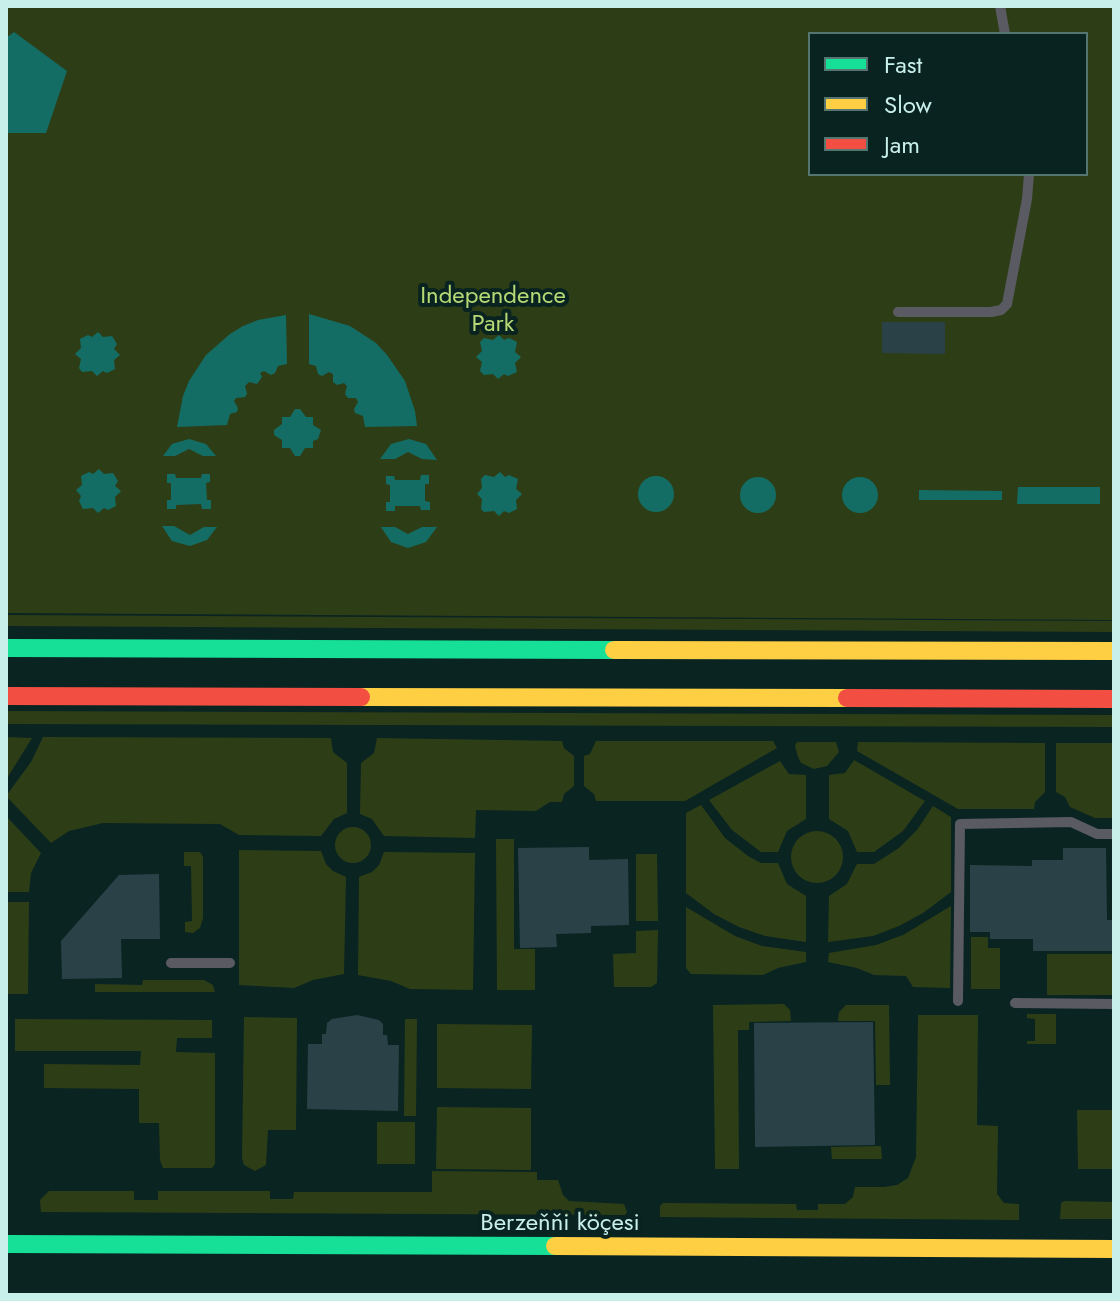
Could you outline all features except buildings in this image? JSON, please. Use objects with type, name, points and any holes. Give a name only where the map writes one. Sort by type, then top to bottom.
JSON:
[{"type":"main road","points":[[6,648],[1114,651]]},
{"type":"main road","points":[[6,696],[1114,699]]},
{"type":"main road","name":"Berzeňňi köçesi","points":[[6,1244],[1114,1249]]},
{"type":"lane","points":[[1000,6],[1005,32]]},
{"type":"lane","points":[[898,312],[991,312],[1001,310],[1007,304],[1029,176]]},
{"type":"lane","points":[[958,1001],[960,824],[1071,822],[1097,834],[1114,834]]},
{"type":"lane","points":[[171,963],[230,963]]},
{"type":"lane","points":[[1015,1003],[1114,1004]]},
{"type":"green space","name":"Independence Park","points":[[6,6],[1114,6],[1114,620],[6,613]]},
{"type":"green space","points":[[6,615],[1114,621],[1114,632],[6,626]]},
{"type":"green space","points":[[6,711],[1114,715],[1114,727],[6,724]]},
{"type":"green space","points":[[6,737],[32,738],[6,780]]},
{"type":"green space","points":[[43,737],[331,738],[333,752],[347,763],[347,813],[334,819],[321,836],[239,835],[220,824],[103,823],[69,831],[51,843],[6,796],[31,762]]},
{"type":"green space","points":[[377,738],[562,741],[564,748],[574,756],[574,786],[564,794],[562,802],[550,802],[536,811],[476,810],[475,838],[384,836],[372,819],[360,814],[361,763],[374,753]]},
{"type":"green space","points":[[596,741],[773,741],[777,748],[685,801],[596,801],[594,794],[584,786],[584,756],[590,754]]},
{"type":"green space","points":[[797,742],[836,742],[839,752],[827,766],[814,769],[801,763],[795,746]]},
{"type":"green space","points":[[858,742],[1045,743],[1045,792],[1035,802],[1034,809],[958,809],[857,751]]},
{"type":"green space","points":[[1056,743],[1114,743],[1114,818],[1095,818],[1070,807],[1065,797],[1056,792]]},
{"type":"green space","points":[[854,760],[925,801],[903,831],[874,852],[857,852],[848,831],[829,819],[829,775],[845,773]]},
{"type":"green space","points":[[780,761],[789,774],[806,775],[806,819],[787,831],[778,852],[761,852],[732,830],[709,800]]},
{"type":"green space","points":[[701,805],[725,838],[761,863],[778,863],[787,884],[806,896],[806,942],[765,936],[739,927],[714,914],[686,893],[686,813]]},
{"type":"green space","points":[[933,806],[951,817],[951,892],[899,926],[873,936],[828,942],[829,896],[847,884],[857,864],[874,864],[899,848],[917,830]]},
{"type":"green space","points":[[6,816],[41,853],[31,873],[29,892],[6,892]]},
{"type":"green space","points":[[353,827],[366,832],[371,845],[366,858],[353,863],[340,858],[335,845],[340,832]]},
{"type":"green space","points":[[817,831],[835,839],[843,857],[835,875],[817,883],[799,875],[791,857],[799,839]]},
{"type":"green space","points":[[496,839],[514,839],[514,949],[535,949],[535,990],[497,990]]},
{"type":"green space","points":[[239,850],[321,851],[326,864],[346,877],[344,974],[313,980],[294,988],[239,985]]},
{"type":"green space","points":[[184,852],[200,852],[203,857],[203,918],[200,928],[193,933],[185,932],[185,922],[192,921],[191,866],[184,866]]},
{"type":"green space","points":[[384,852],[475,853],[473,990],[410,989],[391,981],[358,975],[359,877],[372,872],[379,865]]},
{"type":"green space","points":[[636,854],[657,854],[658,921],[636,921]]},
{"type":"green space","points":[[6,902],[29,902],[28,994],[6,994]]},
{"type":"green space","points":[[951,906],[950,988],[913,987],[906,976],[874,975],[828,962],[829,953],[876,945],[903,935]]},
{"type":"green space","points":[[686,907],[735,936],[762,946],[806,952],[806,962],[763,975],[691,974],[686,968]]},
{"type":"green space","points":[[658,930],[657,983],[651,987],[614,987],[613,954],[636,953],[636,931]]},
{"type":"green space","points":[[971,937],[988,937],[988,948],[1000,948],[1000,989],[971,989]]},
{"type":"green space","points":[[1047,954],[1114,954],[1114,995],[1047,995]]},
{"type":"green space","points":[[143,980],[204,980],[213,985],[215,992],[95,992],[95,984],[142,985]]},
{"type":"green space","points":[[784,1004],[790,1010],[791,1021],[749,1022],[749,1030],[738,1030],[739,1169],[715,1169],[713,1005]]},
{"type":"green space","points":[[846,1005],[889,1005],[890,1085],[876,1085],[875,1021],[838,1021],[839,1012]]},
{"type":"green space","points":[[1027,1014],[1056,1014],[1056,1044],[1027,1044],[1027,1041],[1035,1041],[1035,1019],[1027,1018]]},
{"type":"green space","points":[[918,1015],[978,1015],[977,1125],[998,1126],[997,1194],[1004,1203],[1019,1204],[1019,1220],[660,1217],[663,1203],[796,1204],[797,1210],[818,1210],[818,1204],[845,1204],[853,1197],[855,1187],[897,1185],[908,1178],[916,1157]]},
{"type":"green space","points":[[244,1017],[297,1018],[296,1130],[268,1130],[266,1165],[255,1171],[244,1165],[242,1158]]},
{"type":"green space","points":[[15,1019],[212,1020],[212,1038],[177,1038],[176,1052],[215,1053],[215,1164],[212,1168],[163,1168],[159,1123],[139,1123],[139,1089],[44,1088],[44,1064],[140,1065],[141,1051],[15,1051]]},
{"type":"green space","points":[[405,1019],[417,1019],[416,1116],[404,1116]]},
{"type":"green space","points":[[437,1024],[532,1025],[531,1089],[437,1088]]},
{"type":"green space","points":[[437,1107],[531,1108],[531,1170],[436,1169]]},
{"type":"green space","points":[[1077,1110],[1114,1110],[1114,1169],[1078,1169]]},
{"type":"green space","points":[[377,1122],[415,1122],[415,1164],[377,1164]]},
{"type":"green space","points":[[881,1146],[882,1159],[832,1159],[831,1147]]},
{"type":"green space","points":[[432,1171],[537,1172],[537,1180],[558,1180],[563,1195],[569,1201],[624,1204],[627,1212],[625,1215],[41,1212],[40,1200],[49,1191],[134,1191],[134,1200],[158,1200],[158,1191],[270,1191],[270,1199],[293,1199],[294,1192],[432,1192]]},
{"type":"green space","points":[[1114,1202],[1114,1219],[1060,1219],[1061,1203]]},
{"type":"shaded area","points":[[14,32],[67,71],[46,133],[6,133],[6,38]]},
{"type":"shaded area","points":[[309,314],[350,326],[376,343],[405,381],[417,426],[365,427],[363,416],[355,413],[356,398],[348,398],[345,394],[347,386],[333,382],[333,374],[329,372],[322,376],[318,374],[316,366],[309,364]]},
{"type":"shaded area","points":[[286,315],[287,364],[278,366],[271,375],[264,371],[260,373],[262,377],[257,384],[249,382],[245,386],[247,394],[234,401],[237,412],[230,414],[227,425],[177,427],[189,381],[206,355],[243,326]]},
{"type":"shaded area","points":[[98,332],[103,337],[112,336],[117,344],[114,349],[120,355],[114,360],[115,369],[107,373],[103,371],[97,376],[92,371],[82,372],[79,368],[81,359],[75,354],[81,348],[80,339],[88,335],[92,337]]},
{"type":"shaded area","points":[[499,335],[504,340],[509,338],[517,342],[515,352],[521,357],[515,363],[517,372],[508,376],[504,374],[498,379],[493,374],[484,375],[480,371],[482,362],[476,357],[482,351],[480,342],[484,338],[493,340]]},
{"type":"shaded area","points":[[295,409],[300,409],[306,417],[313,417],[313,425],[321,430],[318,439],[313,441],[313,448],[305,448],[300,456],[295,456],[290,448],[282,448],[282,440],[274,435],[274,430],[282,424],[282,417],[290,417]]},
{"type":"shaded area","points":[[189,439],[206,444],[216,456],[203,456],[189,449],[175,456],[163,456],[172,444]]},
{"type":"shaded area","points":[[409,439],[426,444],[437,460],[422,459],[408,452],[395,459],[380,459],[391,444]]},
{"type":"shaded area","points":[[99,469],[104,474],[113,473],[118,481],[115,486],[121,491],[115,497],[116,506],[108,510],[104,508],[98,513],[93,508],[83,509],[79,501],[81,496],[76,490],[82,485],[81,476],[89,472],[93,474]]},
{"type":"shaded area","points":[[500,472],[505,477],[509,475],[518,479],[516,489],[522,494],[516,500],[517,509],[509,513],[504,511],[499,516],[494,511],[484,512],[481,509],[482,499],[477,494],[485,475],[494,477]]},
{"type":"shaded area","points":[[167,474],[175,474],[176,478],[201,478],[202,474],[210,474],[210,482],[206,483],[211,509],[202,509],[201,504],[176,505],[176,509],[167,509],[167,500],[171,500],[171,483],[167,483]]},
{"type":"shaded area","points":[[421,475],[429,475],[429,484],[425,484],[425,501],[430,502],[430,510],[421,510],[420,506],[395,506],[395,511],[386,511],[386,502],[390,502],[390,485],[386,484],[386,476],[394,476],[395,480],[420,480]]},
{"type":"shaded area","points":[[656,476],[669,481],[674,494],[669,507],[656,512],[643,507],[638,494],[643,481]]},
{"type":"shaded area","points":[[758,477],[771,482],[776,495],[771,508],[758,513],[745,508],[740,495],[745,482]]},
{"type":"shaded area","points":[[860,477],[873,482],[878,495],[873,508],[860,513],[847,508],[842,495],[847,482]]},
{"type":"shaded area","points":[[1018,487],[1100,487],[1100,504],[1017,504]]},
{"type":"shaded area","points":[[919,490],[1002,491],[1002,500],[919,500]]},
{"type":"shaded area","points":[[162,526],[174,526],[190,535],[204,527],[217,527],[207,540],[190,546],[172,541]]},
{"type":"shaded area","points":[[381,527],[395,527],[408,534],[422,527],[437,527],[426,542],[408,548],[391,542]]},
{"type":"traffic: fast","points":[[6,648],[614,650]]},
{"type":"traffic: fast","points":[[6,1244],[555,1246]]},
{"type":"traffic: slow","points":[[614,650],[1114,651]]},
{"type":"traffic: slow","points":[[361,697],[847,698]]},
{"type":"traffic: slow","points":[[555,1246],[1114,1249]]},
{"type":"traffic: jam","points":[[6,696],[361,697]]},
{"type":"traffic: jam","points":[[847,698],[1114,699]]}]
